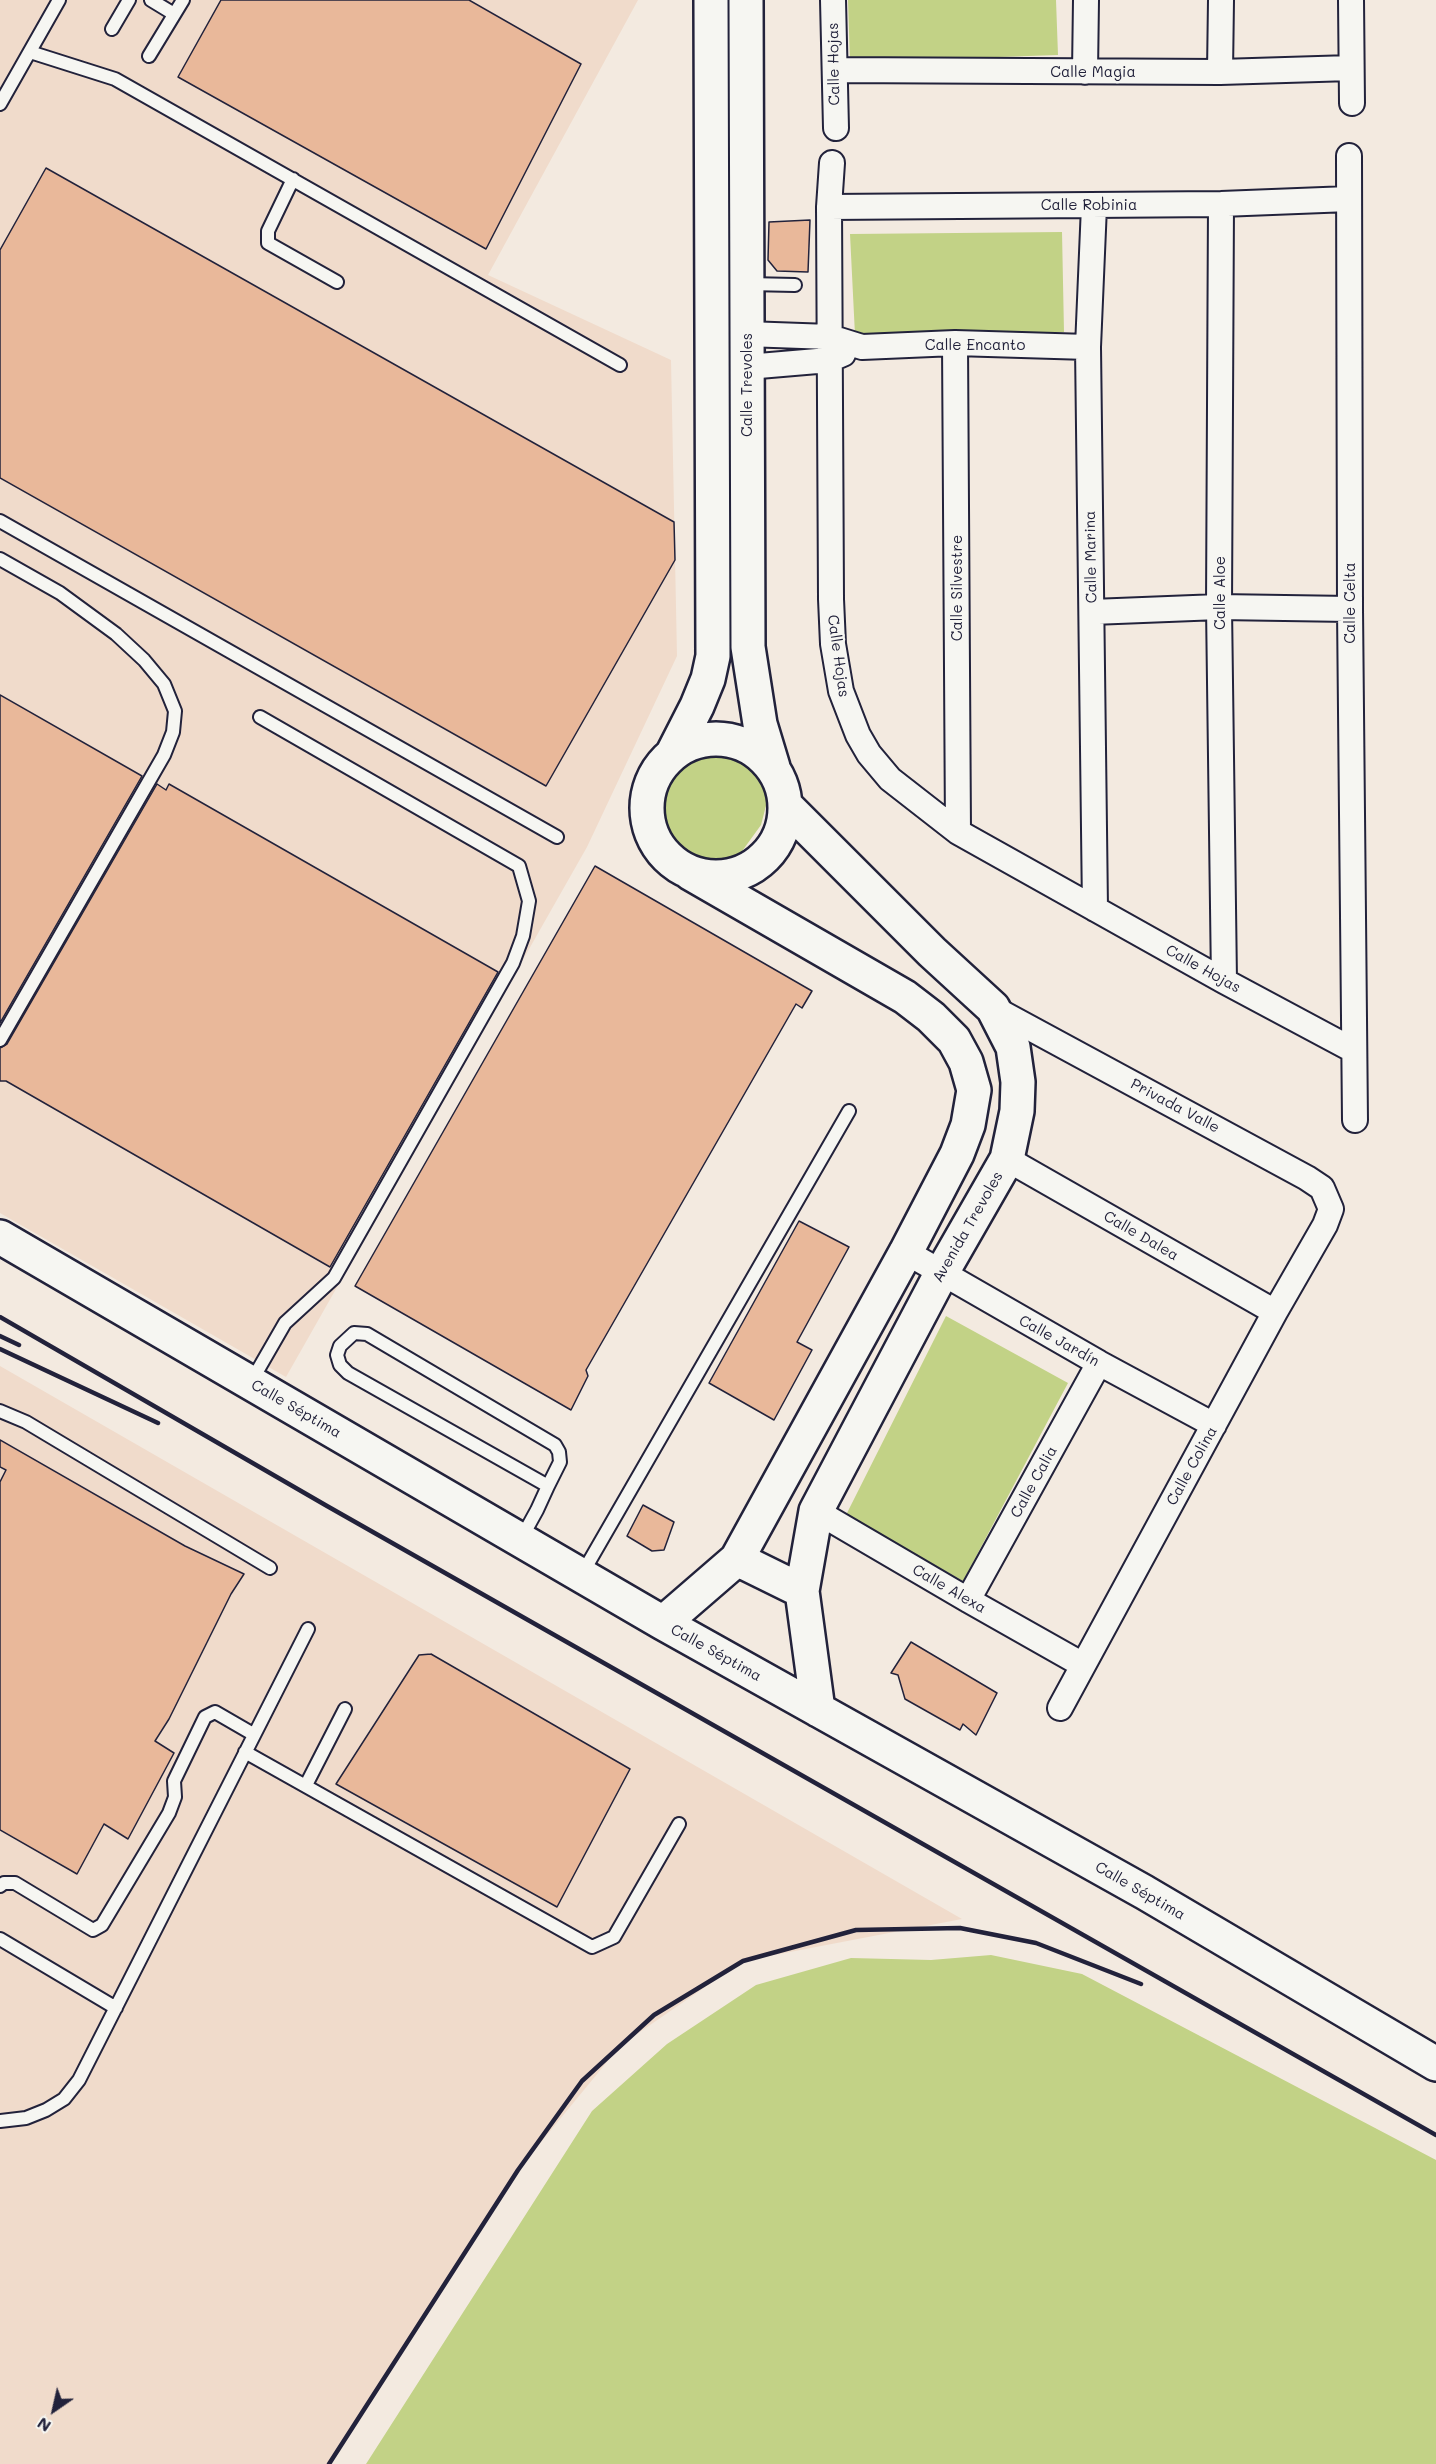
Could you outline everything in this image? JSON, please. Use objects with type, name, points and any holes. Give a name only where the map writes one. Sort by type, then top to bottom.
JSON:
[{"type":"street","points":[[663,1623],[737,1559],[906,1252],[957,1154],[968,1125],[974,1090],[962,1054],[954,1040],[931,1017],[905,997],[670,861],[654,841],[647,818],[647,793],[656,771],[673,753],[698,706],[708,679],[712,656],[711,0]]},
{"type":"street","name":"Calle Trevoles","points":[[746,0],[748,646],[760,724],[773,767]]},
{"type":"street","name":"Calle Hojas","points":[[833,0],[836,128]]},
{"type":"street","points":[[1085,72],[1086,0]]},
{"type":"street","points":[[1220,72],[1221,0]]},
{"type":"street","points":[[1351,0],[1352,103]]},
{"type":"street","name":"Calle Magia","points":[[836,70],[1220,72],[1351,68]]},
{"type":"street","points":[[712,82],[746,80]]},
{"type":"street","name":"Calle Celta","points":[[1349,156],[1350,609],[1355,1120]]},
{"type":"street","name":"Calle Hojas","points":[[832,163],[829,207],[833,644],[841,692],[858,735],[869,754],[890,779],[958,832],[1224,981],[1353,1050]]},
{"type":"street","name":"Calle Robinia","points":[[829,207],[1094,206],[1348,199]]},
{"type":"street","name":"Calle Aloe","points":[[1221,204],[1220,608],[1224,981]]},
{"type":"street","name":"Calle Marina","points":[[1094,206],[1088,347],[1095,909]]},
{"type":"street","name":"Calle Encanto","points":[[746,334],[830,349]]},
{"type":"street","name":"Calle Encanto","points":[[747,367],[830,349],[862,346],[955,344],[1088,347]]},
{"type":"street","name":"Calle Silvestre","points":[[955,344],[958,832]]},
{"type":"street","points":[[1092,612],[1220,608],[1350,609]]},
{"type":"street","points":[[673,753],[698,740],[726,739],[752,748],[773,767],[783,786],[786,806],[779,840],[757,866],[724,878],[690,873]]},
{"type":"street","name":"Avenida Trevoles","points":[[786,806],[932,952],[993,1008],[1013,1047],[1018,1082],[1017,1111],[1006,1159],[940,1274],[816,1511],[802,1591],[818,1710]]},
{"type":"street","name":"Privada Valle","points":[[993,1008],[1307,1178],[1322,1188],[1328,1198],[1331,1209],[1325,1225]]},
{"type":"street","name":"Calle Dalea","points":[[1006,1159],[1275,1312]]},
{"type":"street","name":"Calle Colina","points":[[1060,1708],[1275,1312],[1325,1225]]},
{"type":"street","name":"Calle Séptima","points":[[0,1237],[663,1623],[1144,1892],[1436,2064]]},
{"type":"street","name":"Calle Jardín","points":[[906,1252],[940,1274],[1214,1425]]},
{"type":"street","name":"Calle Calia","points":[[968,1600],[1100,1363]]},
{"type":"street","name":"Calle Alexa","points":[[816,1511],[1083,1665]]},
{"type":"street","points":[[737,1559],[802,1591]]},
{"type":"lane","points":[[0,104],[59,0]]},
{"type":"lane","points":[[112,29],[129,0]]},
{"type":"lane","points":[[151,0],[174,14]]},
{"type":"lane","points":[[149,56],[183,0]]},
{"type":"lane","points":[[30,52],[115,79],[620,365]]},
{"type":"lane","points":[[293,179],[268,231],[268,243],[337,282]]},
{"type":"lane","points":[[746,284],[795,285]]},
{"type":"lane","points":[[0,521],[557,837]]},
{"type":"lane","points":[[0,559],[60,593],[116,634],[144,660],[164,684],[175,711],[173,732],[164,755],[0,1040]]},
{"type":"lane","points":[[251,1383],[285,1323],[334,1278],[513,963],[524,936],[529,901],[519,866],[260,717]]},
{"type":"lane","points":[[581,1575],[849,1111]]},
{"type":"lane","points":[[521,1540],[548,1486],[560,1462],[559,1452],[555,1445],[367,1334],[354,1333],[340,1346],[336,1355],[340,1365],[348,1373],[548,1486]]},
{"type":"lane","points":[[0,1411],[26,1422],[270,1568]]},
{"type":"lane","points":[[0,2121],[26,2118],[46,2110],[64,2099],[79,2080],[308,1629]]},
{"type":"lane","points":[[306,1785],[345,1709]]},
{"type":"lane","points":[[0,1886],[4,1883],[15,1883],[93,1930],[102,1925],[169,1814],[175,1797],[174,1780],[205,1717],[215,1712],[253,1734]]},
{"type":"lane","points":[[245,1752],[592,1947],[614,1937],[679,1824]]},
{"type":"lane","points":[[0,1939],[116,2008]]},
{"type":"shaded area","points":[[0,0],[638,0],[488,275],[671,360],[677,656],[587,847],[286,1377],[0,1213]]},
{"type":"shaded area","points":[[0,1366],[962,1919],[743,1961],[621,2045],[518,2170],[328,2464],[0,2464]]},
{"type":"green space","points":[[848,0],[1056,0],[1058,55],[850,62]]},
{"type":"green space","points":[[1062,232],[1064,332],[855,335],[850,234]]},
{"type":"green space","points":[[708,755],[734,756],[758,776],[768,798],[761,825],[740,854],[728,860],[708,860],[685,852],[671,838],[661,815],[664,794],[674,775],[689,762]]},
{"type":"green space","points":[[946,1316],[1068,1383],[963,1581],[846,1515]]},
{"type":"green space","points":[[991,1955],[1082,1974],[1436,2160],[1436,2464],[366,2464],[592,2111],[667,2044],[756,1985],[851,1958],[931,1960]]},
{"type":"building","points":[[221,0],[469,0],[581,64],[486,249],[178,77]]},
{"type":"building","points":[[46,168],[674,522],[675,560],[546,786],[0,478],[0,250]]},
{"type":"building","points":[[810,220],[808,272],[777,271],[768,260],[769,222]]},
{"type":"building","points":[[0,695],[142,776],[0,1023]]},
{"type":"building","points":[[157,784],[166,790],[169,784],[498,972],[330,1267],[6,1081],[0,1081],[0,1048],[7,1044]]},
{"type":"building","points":[[595,866],[812,991],[802,1008],[796,1004],[586,1370],[588,1376],[571,1410],[355,1286]]},
{"type":"building","points":[[799,1221],[849,1247],[797,1342],[812,1350],[774,1420],[709,1383]]},
{"type":"building","points":[[0,1440],[185,1546],[244,1574],[231,1594],[169,1719],[155,1741],[174,1753],[128,1839],[104,1824],[77,1874],[0,1830],[0,1482],[6,1470],[0,1467]]},
{"type":"building","points":[[643,1505],[674,1522],[664,1550],[652,1551],[627,1536]]},
{"type":"building","points":[[911,1642],[997,1693],[976,1735],[963,1724],[960,1730],[905,1699],[898,1675],[891,1673]]},
{"type":"building","points":[[431,1654],[630,1769],[557,1907],[336,1784],[419,1655]]},
{"type":"railway","points":[[0,1317],[327,1506],[1436,2135]]},
{"type":"railway","points":[[0,1336],[19,1345]]},
{"type":"railway","points":[[0,1349],[158,1423]]},
{"type":"railway","points":[[329,2464],[518,2170],[582,2081],[654,2015],[743,1961],[856,1930],[960,1928],[1036,1943],[1141,1984]]}]
